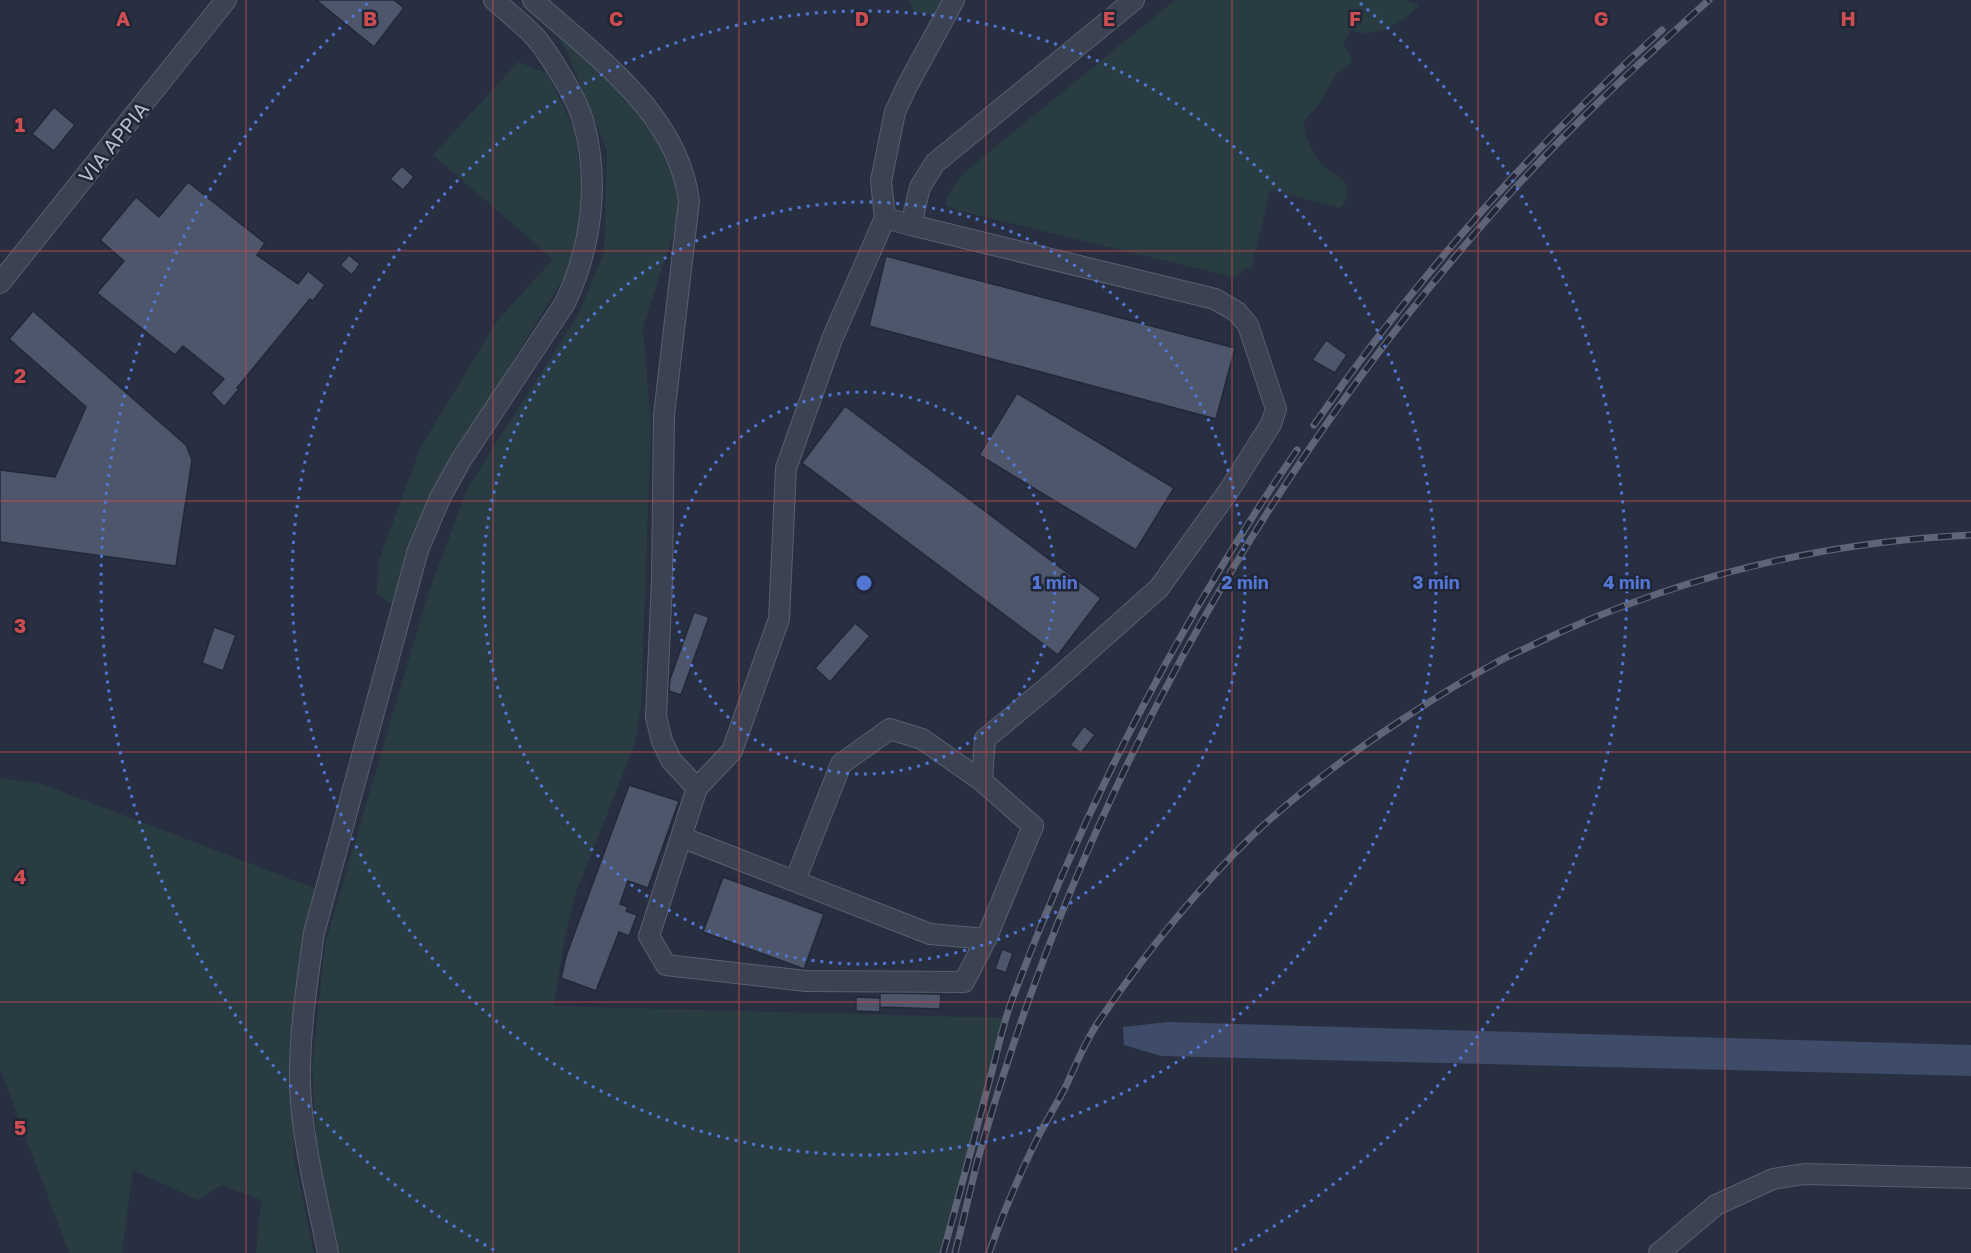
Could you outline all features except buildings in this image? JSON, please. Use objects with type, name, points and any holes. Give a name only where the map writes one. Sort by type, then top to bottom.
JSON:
[{"type":"street","name":"VIA APPIA","points":[[0,283],[226,0]]},
{"type":"street","points":[[328,1253],[306,1141],[300,1085],[301,1042],[314,933],[418,550],[440,498],[461,460],[565,303],[577,277],[589,234],[591,177],[583,118],[556,66],[535,37],[494,0]]},
{"type":"street","points":[[533,0],[631,88],[661,128],[687,181],[689,201],[664,415],[662,581],[656,717],[662,741],[671,760],[697,788]]},
{"type":"street","points":[[795,881],[841,764],[890,729],[922,739],[982,781],[1033,826],[986,939],[964,982],[806,981],[666,965],[649,936],[697,788],[732,751],[779,619],[786,468],[832,339],[885,218],[881,181],[895,112],[954,0]]},
{"type":"street","points":[[911,225],[920,187],[935,163],[1134,0]]},
{"type":"street","points":[[885,218],[1215,299],[1237,312],[1248,325],[1276,410],[1271,424],[1236,479],[1159,588],[1049,686],[985,739],[982,781]]},
{"type":"street","points":[[681,837],[930,934],[986,939]]},
{"type":"street","points":[[1659,1253],[1716,1205],[1773,1179],[1804,1174],[1971,1178]]},
{"type":"shaded area","points":[[909,0],[942,0],[933,15],[914,12]]},
{"type":"shaded area","points":[[1175,0],[1406,0],[1419,5],[1402,20],[1381,31],[1365,33],[1351,30],[1343,44],[1352,56],[1351,64],[1336,74],[1320,103],[1303,122],[1313,153],[1321,164],[1348,186],[1345,203],[1340,208],[1270,190],[1251,269],[1245,268],[1237,278],[960,211],[945,205],[954,186],[972,166]]},
{"type":"shaded area","points":[[553,28],[586,56],[646,122],[670,160],[680,213],[643,327],[651,428],[641,705],[635,744],[575,895],[563,947],[554,1006],[1004,1018],[942,1253],[337,1253],[317,1153],[312,1067],[325,944],[428,594],[468,487],[578,315],[604,252],[607,150],[568,54]]},
{"type":"shaded area","points":[[518,62],[547,73],[574,128],[583,196],[573,263],[433,491],[394,607],[377,593],[379,560],[421,446],[498,320],[553,259],[433,155]]},
{"type":"shaded area","points":[[0,778],[42,784],[314,888],[291,1027],[294,1157],[314,1253],[256,1253],[261,1200],[222,1185],[198,1200],[133,1170],[122,1253],[69,1253],[0,1068]]},
{"type":"water","points":[[1168,1022],[1971,1045],[1971,1076],[1161,1056],[1124,1045],[1123,1027]]},
{"type":"railway","points":[[955,1253],[978,1159],[1018,1030],[1066,903],[1120,779],[1182,658],[1249,541],[1324,428],[1404,319],[1491,215],[1597,104],[1709,0]]},
{"type":"railway","points":[[1314,425],[1392,319],[1476,217],[1566,121],[1662,30]]},
{"type":"railway","points":[[943,1253],[1008,1010],[1070,857],[1103,786],[1175,647],[1254,514],[1297,450]]},
{"type":"railway","points":[[989,1253],[1022,1171],[1088,1039],[1151,949],[1211,878],[1254,834],[1345,759],[1458,684],[1498,662],[1590,619],[1642,599],[1749,567],[1804,555],[1915,539],[1971,535]]}]
